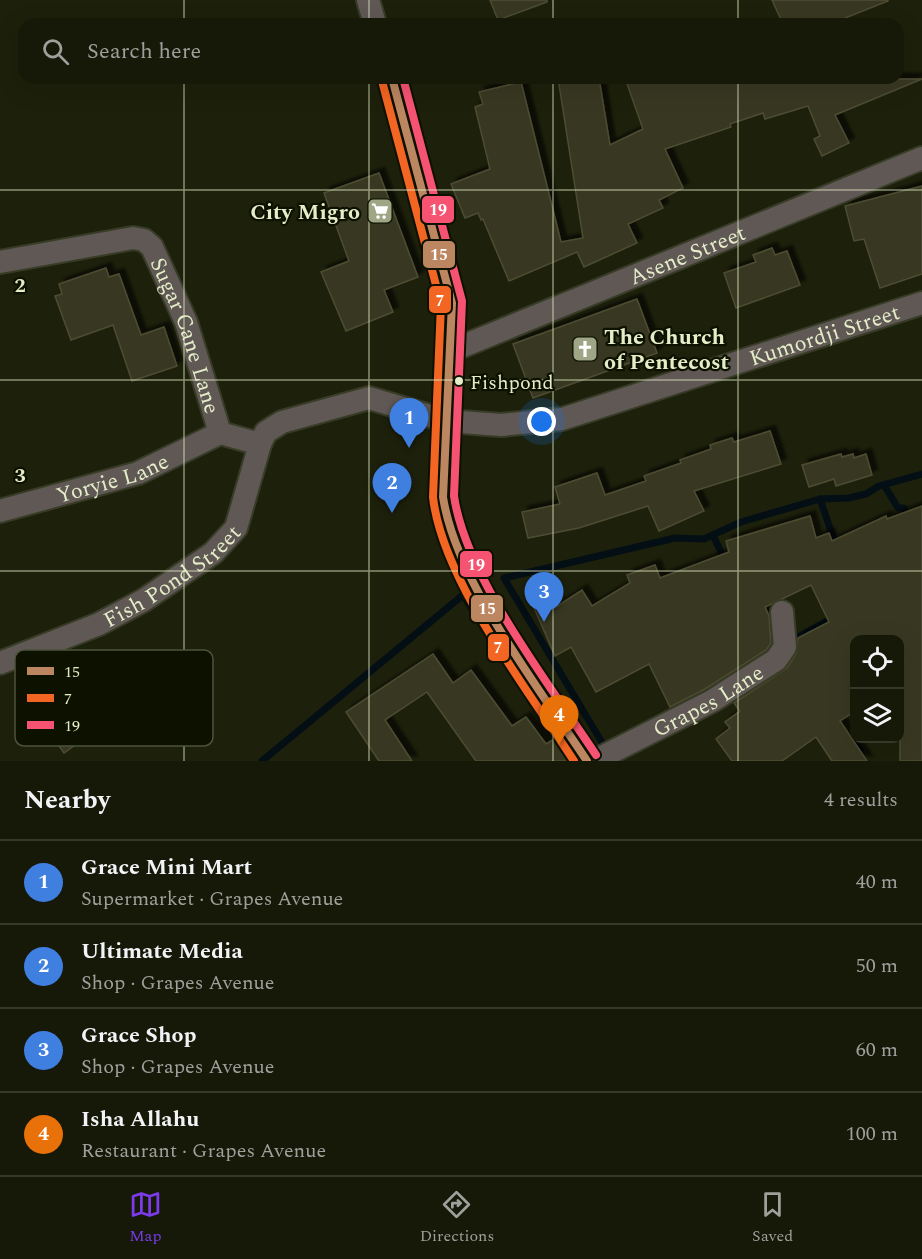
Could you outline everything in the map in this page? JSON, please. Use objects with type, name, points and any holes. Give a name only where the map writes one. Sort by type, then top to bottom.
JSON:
[{"type":"street","points":[[368,0],[373,18]]},
{"type":"street","points":[[394,84],[452,303],[452,351],[443,497],[447,524],[457,549],[494,619],[587,761]]},
{"type":"street","name":"Asene Street","points":[[452,351],[922,158]]},
{"type":"street","name":"Sugar Cane Lane","points":[[0,262],[133,238],[144,240],[152,247],[186,322],[220,433],[260,444]]},
{"type":"street","name":"Kumordji Street","points":[[447,421],[501,425],[562,418],[922,303]]},
{"type":"street","name":"Fish Pond Street","points":[[33,650],[99,624],[144,600],[213,553],[236,528],[260,444],[266,432],[282,422],[369,398],[447,421]]},
{"type":"street","name":"Yoryie Lane","points":[[0,511],[138,473],[220,433]]},
{"type":"street","name":"Grapes Lane","points":[[594,761],[712,701],[776,660],[784,647],[782,612]]},
{"type":"street","name":"Fish Pond Street","points":[[0,663],[15,657]]},
{"type":"building","points":[[490,0],[547,0],[547,2],[503,18],[497,18]]},
{"type":"building","points":[[772,0],[888,0],[845,18],[780,18]]},
{"type":"building","points":[[904,79],[922,79],[835,115],[849,143],[822,156],[814,139],[820,136],[808,106],[765,119],[763,113],[730,124],[731,127],[665,149],[683,188],[659,200],[663,208],[628,224],[637,243],[584,267],[577,252],[509,281],[483,219],[481,220],[478,213],[465,218],[451,184],[490,169],[475,107],[483,104],[479,92],[522,84],[561,242],[583,238],[559,84],[600,84],[610,145],[643,129],[627,84],[904,84]]},
{"type":"building","points":[[379,173],[418,277],[384,290],[393,312],[346,331],[321,272],[349,261],[324,193]]},
{"type":"building","points":[[922,186],[922,274],[880,288],[864,239],[854,241],[845,206]]},
{"type":"building","points":[[772,248],[775,255],[787,251],[800,285],[736,308],[724,273],[756,262],[753,255]]},
{"type":"building","points":[[106,268],[109,277],[119,274],[141,335],[164,327],[177,366],[132,381],[113,325],[71,340],[55,296],[62,294],[59,284]]},
{"type":"building","name":"The Church of Pentecost","points":[[637,299],[657,353],[533,398],[513,344]]},
{"type":"building","points":[[770,431],[781,464],[694,491],[704,511],[659,531],[648,506],[579,528],[528,538],[522,512],[560,504],[555,487],[597,473],[605,495],[646,481],[644,476],[711,449],[710,445],[732,438],[734,442]]},
{"type":"building","points":[[841,454],[842,457],[853,454],[854,458],[866,454],[872,475],[836,486],[834,479],[809,487],[802,465]]},
{"type":"building","points":[[922,506],[922,761],[900,761],[900,743],[904,743],[904,635],[850,635],[850,714],[840,721],[850,736],[850,743],[855,743],[867,761],[832,761],[816,737],[782,761],[732,761],[716,739],[730,728],[725,722],[740,711],[734,703],[787,668],[796,654],[798,638],[829,622],[811,585],[765,607],[769,616],[771,643],[766,650],[705,689],[670,707],[649,664],[596,692],[571,647],[555,656],[528,594],[545,588],[553,609],[582,590],[592,606],[630,583],[627,575],[655,565],[660,578],[729,552],[726,541],[810,516],[816,538],[829,533],[832,541],[886,516],[887,519]]},
{"type":"building","points":[[433,654],[453,683],[471,670],[512,726],[526,717],[546,744],[556,738],[571,761],[476,761],[427,692],[385,720],[412,761],[379,761],[346,712]]},
{"type":"building","points":[[59,746],[74,746],[64,753]]},
{"type":"waterway","points":[[607,751],[504,578],[675,538],[704,539],[741,522],[820,499],[849,498],[866,494],[879,486],[922,474]]},
{"type":"waterway","points":[[884,485],[898,508],[904,508],[910,520]]},
{"type":"waterway","points":[[820,499],[836,546],[833,548]]},
{"type":"waterway","points":[[713,535],[726,563]]},
{"type":"waterway","points":[[262,761],[463,595],[499,652],[556,733]]},
{"type":"waterway","points":[[789,642],[836,616]]},
{"type":"waterway","points":[[848,736],[860,750]]},
{"type":"transit line","name":"7","points":[[383,84],[441,304],[433,497],[440,529],[452,563],[469,598],[490,634],[574,761]]},
{"type":"transit line","name":"15","points":[[394,84],[452,303],[443,497],[451,530],[464,564],[502,634],[587,761]]},
{"type":"transit line","name":"19","points":[[405,84],[462,301],[454,496],[462,528],[492,596],[512,630],[596,755]]},
{"type":"place","name":"City Migro","points":[[380,211]]},
{"type":"place","name":"The Church of Pentecost","points":[[585,349]]},
{"type":"place","name":"Fishpond","points":[[459,381]]},
{"type":"place","name":"Grace Mini Mart","points":[[409,448]]},
{"type":"place","name":"Ultimate Media","points":[[392,513]]},
{"type":"place","name":"Grace Shop","points":[[544,622]]},
{"type":"place","name":"Isha Allahu","points":[[559,745]]}]
